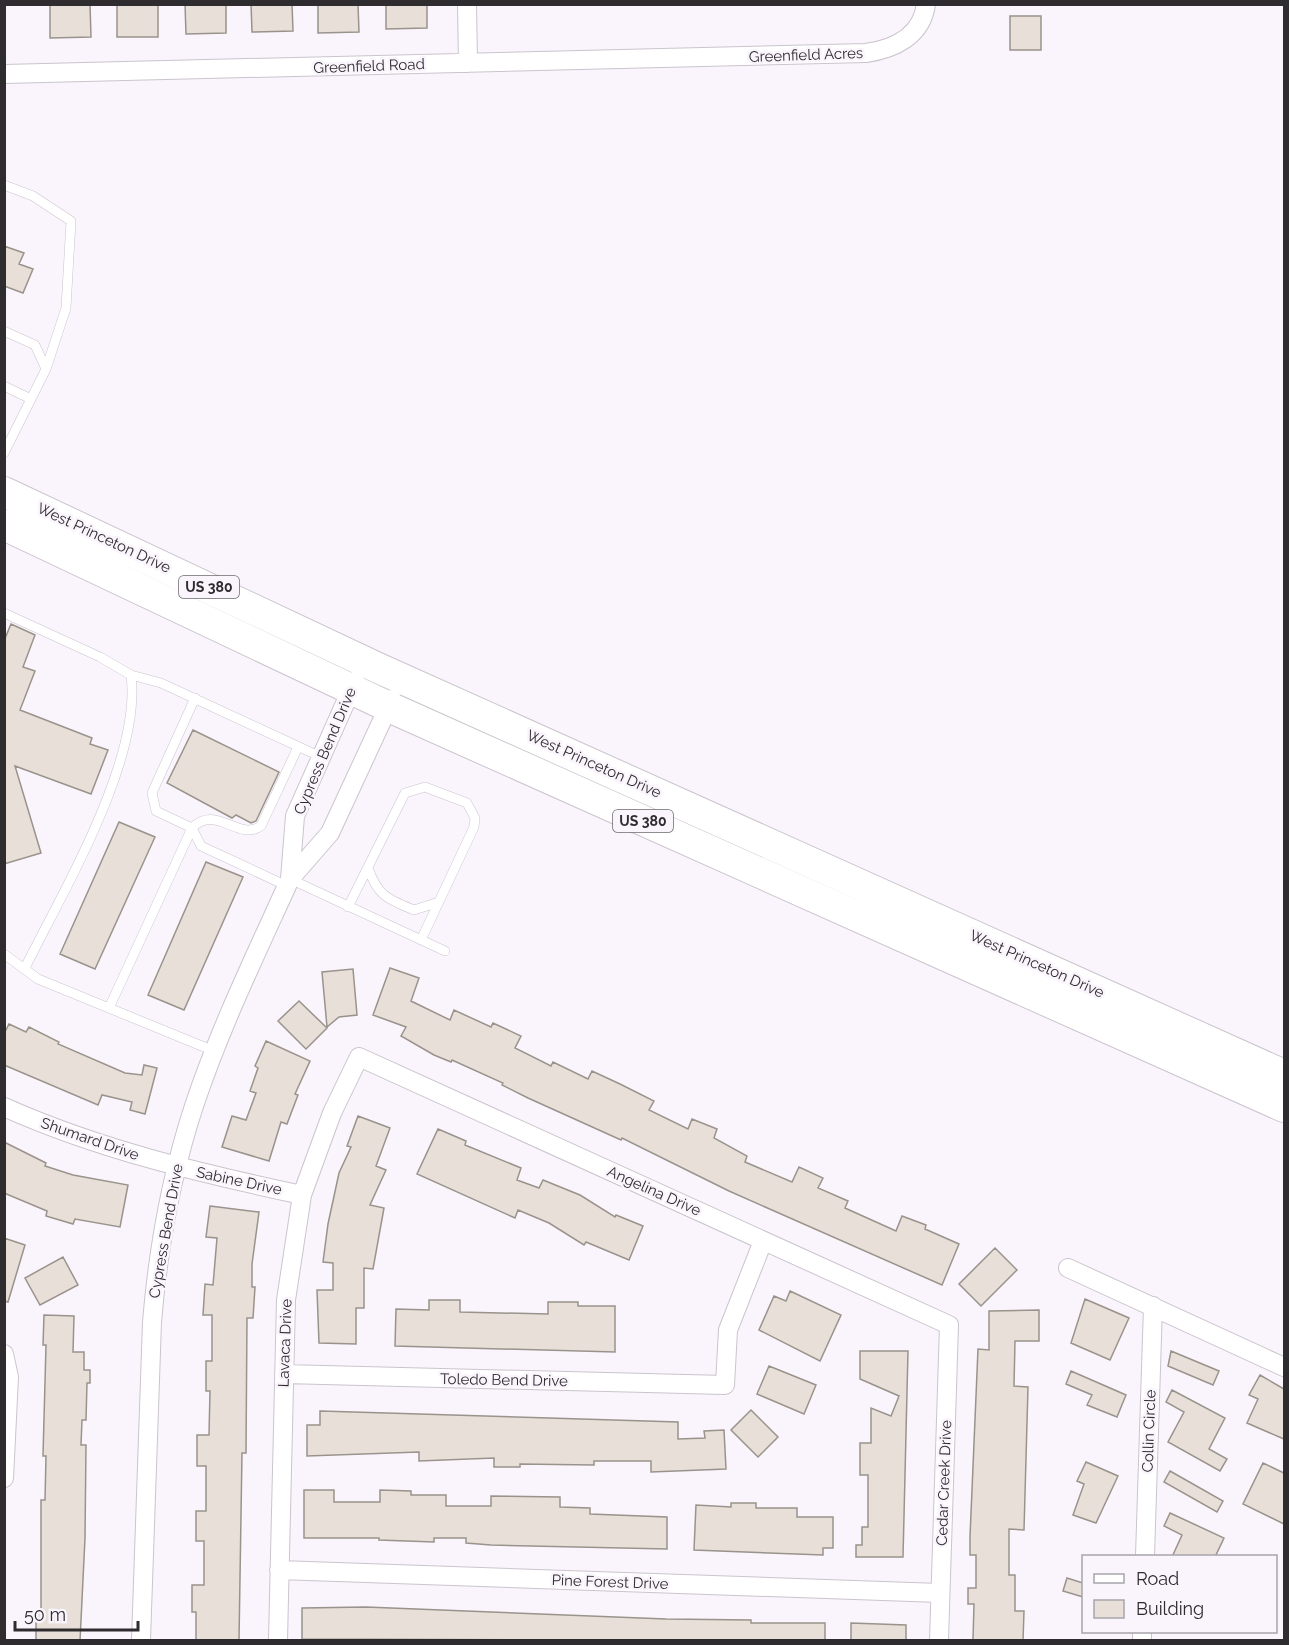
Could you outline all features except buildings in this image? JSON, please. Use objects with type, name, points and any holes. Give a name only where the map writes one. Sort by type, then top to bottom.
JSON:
[{"type":"highway","name":"West Princeton Drive","points":[[4,492],[401,678],[1284,1075]]},
{"type":"highway","name":"West Princeton Drive","points":[[4,525],[389,707],[1284,1107]]},
{"type":"street","points":[[467,4],[468,63]]},
{"type":"street","name":"Greenfield Acres","points":[[734,57],[845,54],[883,50],[898,44],[915,30],[926,4]]},
{"type":"street","name":"Greenfield Road","points":[[4,74],[734,57]]},
{"type":"street","name":"Cypress Bend Drive","points":[[288,883],[295,816],[364,660]]},
{"type":"street","name":"Cypress Bend Drive","points":[[141,1641],[152,1322],[160,1246],[176,1168],[193,1109],[214,1051],[288,883],[330,833],[401,678]]},
{"type":"street","name":"Lavaca Drive","points":[[278,1641],[286,1300],[302,1195],[332,1113],[359,1057]]},
{"type":"street","name":"Angelina Drive","points":[[359,1057],[949,1325]]},
{"type":"street","name":"Shumard Drive","points":[[4,1107],[71,1136],[176,1168]]},
{"type":"street","name":"Sabine Drive","points":[[176,1168],[302,1195]]},
{"type":"street","name":"Toledo Bend Drive","points":[[284,1374],[725,1385],[728,1330],[763,1241]]},
{"type":"street","points":[[1068,1268],[1284,1367]]},
{"type":"street","name":"Collin Circle","points":[[1145,1555],[1153,1306]]},
{"type":"street","name":"Cedar Creek Drive","points":[[939,1641],[949,1325]]},
{"type":"street","points":[[4,1354],[9,1377],[4,1478]]},
{"type":"street","name":"Pine Forest Drive","points":[[279,1570],[940,1593]]},
{"type":"lane","points":[[4,185],[33,196],[71,221],[66,308],[46,369],[4,453]]},
{"type":"lane","points":[[4,331],[35,345],[46,369]]},
{"type":"lane","points":[[4,386],[32,399]]},
{"type":"lane","points":[[4,613],[100,657],[131,675],[161,683],[321,758]]},
{"type":"lane","points":[[25,968],[109,797],[124,747],[134,695],[131,675]]},
{"type":"lane","points":[[195,699],[152,793],[156,811],[192,828],[201,846],[348,907],[445,951]]},
{"type":"lane","points":[[109,1008],[192,828],[198,821],[211,818],[245,831],[254,831],[261,826],[298,747]]},
{"type":"lane","points":[[348,907],[405,793],[425,787],[467,803],[475,818],[474,827],[421,940]]},
{"type":"lane","points":[[368,868],[375,887],[391,900],[414,910],[439,902]]},
{"type":"lane","points":[[4,954],[38,979],[214,1051]]}]
